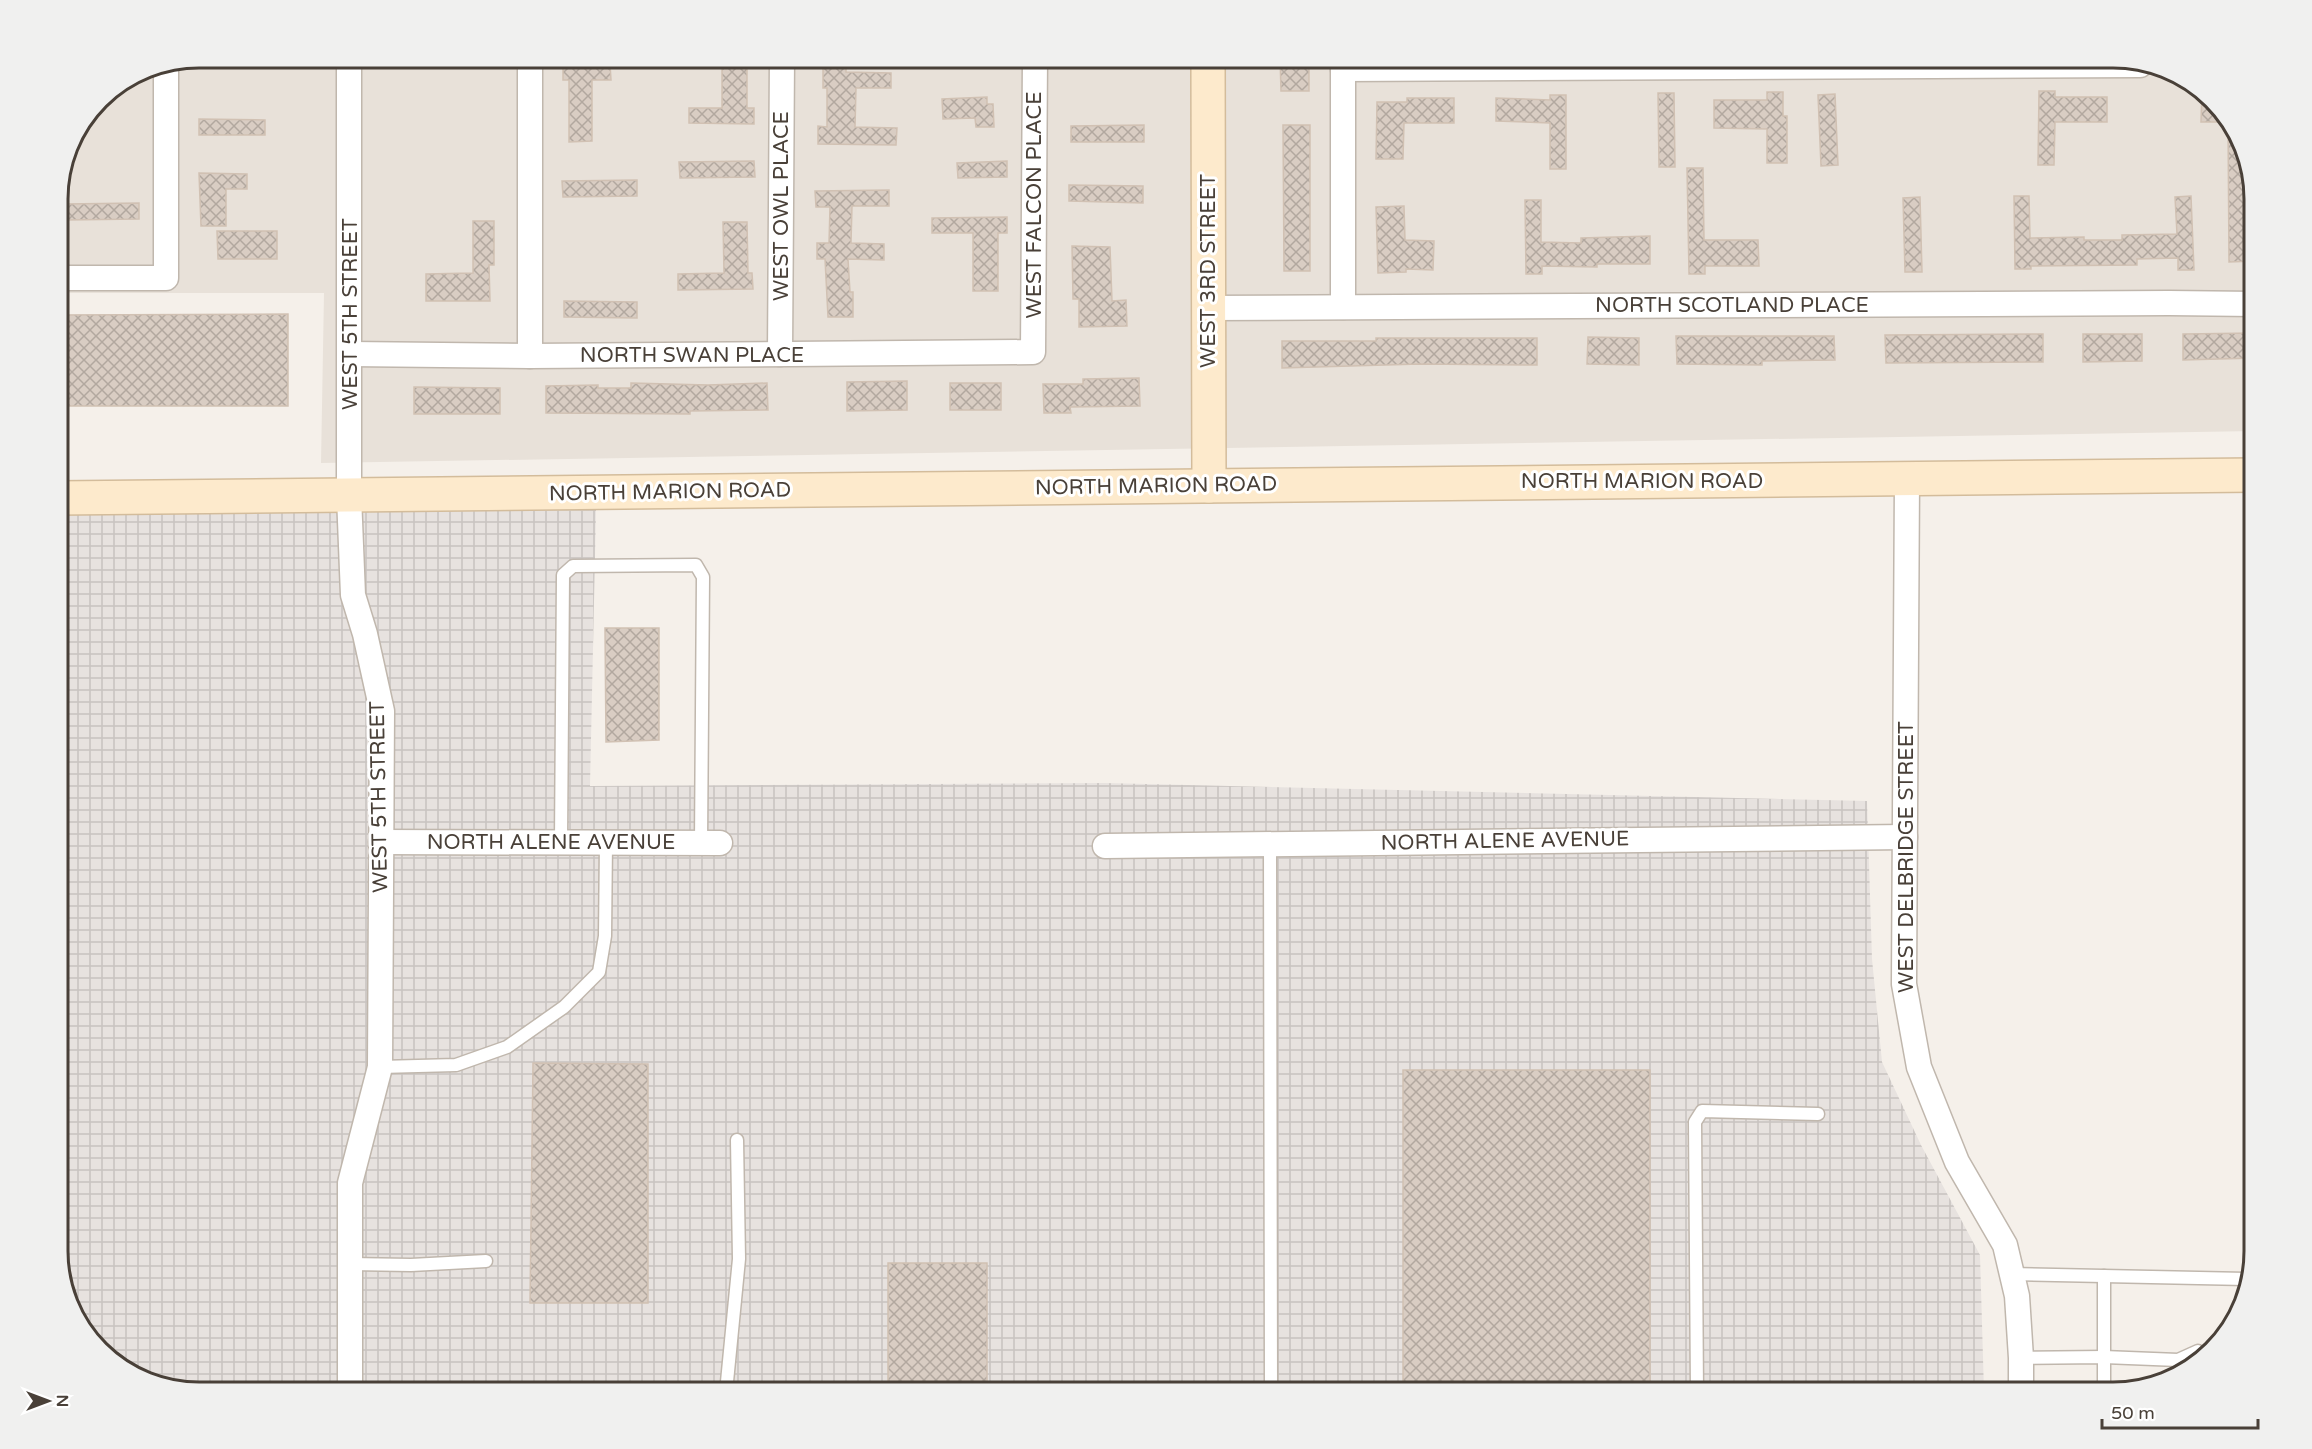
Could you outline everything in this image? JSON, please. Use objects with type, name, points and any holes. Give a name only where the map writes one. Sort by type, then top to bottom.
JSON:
[{"type":"main road","name":"WEST 3RD STREET","points":[[1208,68],[1209,486]]},
{"type":"main road","name":"NORTH MARION ROAD","points":[[68,498],[2244,475]]},
{"type":"street","name":"WEST 5TH STREET","points":[[349,68],[349,496],[353,594],[365,634],[382,711],[380,1067],[350,1183],[350,1382]]},
{"type":"street","points":[[530,68],[530,356]]},
{"type":"street","name":"WEST OWL PLACE","points":[[780,354],[782,68]]},
{"type":"street","name":"WEST FALCON PLACE","points":[[1033,352],[1035,68]]},
{"type":"street","points":[[1343,68],[1343,307]]},
{"type":"street","points":[[68,278],[166,278],[166,72]]},
{"type":"street","name":"NORTH SCOTLAND PLACE","points":[[1208,308],[2244,304]]},
{"type":"street","name":"NORTH SWAN PLACE","points":[[350,354],[530,356],[1033,352]]},
{"type":"street","name":"WEST DELBRIDGE STREET","points":[[1907,479],[1904,984],[1919,1067],[1957,1162],[2005,1245],[2017,1296],[2021,1382]]},
{"type":"street","name":"NORTH ALENE AVENUE","points":[[1105,846],[1905,837]]},
{"type":"street","name":"NORTH ALENE AVENUE","points":[[381,842],[710,843]]},
{"type":"lane","points":[[561,842],[563,575],[573,566],[696,565],[703,577],[710,843]]},
{"type":"lane","points":[[380,1067],[456,1065],[507,1047],[564,1007],[599,972],[605,936],[606,842]]},
{"type":"lane","points":[[1270,844],[1271,1382]]},
{"type":"lane","points":[[1697,1382],[1695,1122],[1702,1111],[1818,1114]]},
{"type":"lane","points":[[727,1382],[739,1259],[737,1140]]},
{"type":"lane","points":[[350,1264],[411,1265],[486,1261]]},
{"type":"lane","points":[[2012,1274],[2241,1279]]},
{"type":"lane","points":[[2104,1276],[2104,1382]]},
{"type":"lane","points":[[2178,1360],[2195,1352]]},
{"type":"lane","points":[[2021,1358],[2104,1357],[2182,1362]]},
{"type":"shaded area","points":[[190,68],[2130,69],[2163,78],[2193,95],[2212,112],[2231,141],[2238,157],[2244,190],[2244,431],[321,463],[324,293],[68,293],[70,173],[74,157],[85,133],[100,112],[119,95],[141,81],[157,74]]},
{"type":"shaded area","points":[[596,510],[590,786],[1104,783],[1867,801],[1872,959],[1882,1062],[1921,1145],[1980,1255],[1984,1382],[199,1382],[165,1377],[133,1364],[112,1349],[90,1323],[74,1292],[68,1259],[68,515]]},
{"type":"building","points":[[563,68],[610,68],[611,80],[592,80],[592,141],[569,142],[569,80],[563,80]]},
{"type":"building","points":[[722,68],[747,68],[747,108],[754,108],[754,124],[689,123],[689,108],[722,108]]},
{"type":"building","points":[[823,68],[846,68],[846,72],[891,73],[891,88],[856,88],[855,127],[897,128],[896,145],[818,144],[818,126],[827,127],[827,88],[823,88]]},
{"type":"building","points":[[1280,68],[1309,68],[1309,91],[1281,91]]},
{"type":"building","points":[[2039,91],[2055,91],[2055,97],[2107,97],[2107,122],[2055,122],[2054,165],[2038,165]]},
{"type":"building","points":[[1767,92],[1783,92],[1783,116],[1787,116],[1787,163],[1767,163],[1767,129],[1714,128],[1714,100],[1767,100]]},
{"type":"building","points":[[1658,93],[1674,93],[1675,167],[1659,167]]},
{"type":"building","points":[[1835,94],[1838,165],[1821,166],[1818,95]]},
{"type":"building","points":[[1550,95],[1566,95],[1566,169],[1550,169],[1550,123],[1496,121],[1496,98],[1550,100]]},
{"type":"building","points":[[987,97],[987,104],[993,104],[994,127],[976,127],[975,118],[943,119],[942,99]]},
{"type":"building","points":[[1407,98],[1454,98],[1454,123],[1404,123],[1403,159],[1376,159],[1377,102],[1407,102]]},
{"type":"building","points":[[2202,102],[2219,122],[2201,122]]},
{"type":"building","points":[[199,119],[265,120],[265,135],[199,135]]},
{"type":"building","points":[[1144,125],[1144,142],[1071,142],[1071,126]]},
{"type":"building","points":[[1283,125],[1310,125],[1310,271],[1284,271]]},
{"type":"building","points":[[2228,136],[2238,157],[2244,190],[2244,261],[2229,262]]},
{"type":"building","points":[[754,161],[755,177],[680,178],[679,162]]},
{"type":"building","points":[[1007,161],[1007,177],[958,178],[957,163]]},
{"type":"building","points":[[1687,168],[1703,168],[1704,240],[1758,240],[1759,266],[1705,266],[1705,274],[1689,274]]},
{"type":"building","points":[[199,173],[247,174],[247,189],[226,189],[226,226],[201,226]]},
{"type":"building","points":[[637,180],[637,196],[563,197],[562,181]]},
{"type":"building","points":[[1069,185],[1143,186],[1143,203],[1069,201]]},
{"type":"building","points":[[889,190],[889,206],[852,206],[851,243],[884,244],[884,260],[848,259],[850,292],[853,292],[853,317],[828,317],[825,259],[817,259],[817,243],[829,243],[830,207],[816,207],[815,191]]},
{"type":"building","points":[[2014,196],[2029,196],[2030,238],[2084,237],[2084,240],[2122,240],[2122,235],[2177,234],[2175,197],[2191,196],[2194,270],[2178,270],[2178,258],[2137,259],[2137,265],[2031,266],[2031,269],[2015,269]]},
{"type":"building","points":[[1920,197],[1922,272],[1905,272],[1903,198]]},
{"type":"building","points":[[1525,200],[1541,200],[1541,242],[1581,243],[1581,238],[1650,236],[1650,264],[1597,264],[1597,267],[1542,266],[1542,274],[1526,274]]},
{"type":"building","points":[[139,203],[139,219],[68,220],[68,204]]},
{"type":"building","points":[[1404,206],[1405,240],[1434,241],[1433,270],[1406,269],[1406,272],[1378,273],[1376,207]]},
{"type":"building","points":[[1007,217],[1007,233],[998,233],[998,291],[973,291],[973,233],[932,233],[932,218]]},
{"type":"building","points":[[473,221],[494,221],[494,265],[489,265],[490,301],[426,301],[426,274],[473,273]]},
{"type":"building","points":[[723,222],[747,222],[748,273],[752,273],[753,289],[678,290],[678,274],[724,273]]},
{"type":"building","points":[[217,231],[277,231],[277,259],[218,259]]},
{"type":"building","points":[[1072,246],[1110,247],[1112,301],[1126,300],[1127,326],[1079,327],[1079,299],[1073,299]]},
{"type":"building","points":[[564,301],[637,302],[637,318],[564,317]]},
{"type":"building","points":[[288,314],[288,406],[68,406],[68,315]]},
{"type":"building","points":[[2244,333],[2244,358],[2183,360],[2183,334]]},
{"type":"building","points":[[2043,334],[2043,362],[1886,363],[1885,335]]},
{"type":"building","points":[[2083,334],[2142,334],[2142,361],[2083,362]]},
{"type":"building","points":[[1676,336],[1834,336],[1835,360],[1762,361],[1762,365],[1677,364]]},
{"type":"building","points":[[1588,337],[1639,338],[1639,365],[1587,364]]},
{"type":"building","points":[[1376,338],[1537,338],[1537,365],[1420,364],[1282,368],[1282,341],[1376,341]]},
{"type":"building","points":[[1139,378],[1140,406],[1070,407],[1071,413],[1044,413],[1043,384],[1083,384],[1083,379]]},
{"type":"building","points":[[907,381],[907,410],[847,411],[847,382]]},
{"type":"building","points":[[631,383],[708,385],[767,383],[768,410],[690,411],[690,414],[546,413],[546,386],[598,385],[598,388],[631,388]]},
{"type":"building","points":[[950,383],[1001,383],[1001,410],[950,410]]},
{"type":"building","points":[[414,387],[500,388],[500,414],[414,414]]},
{"type":"building","points":[[605,628],[659,628],[659,740],[606,742]]},
{"type":"building","points":[[533,1063],[648,1064],[648,1303],[530,1303]]},
{"type":"building","points":[[1403,1070],[1650,1070],[1650,1382],[1403,1382]]},
{"type":"building","points":[[888,1263],[987,1263],[987,1382],[888,1382]]}]
